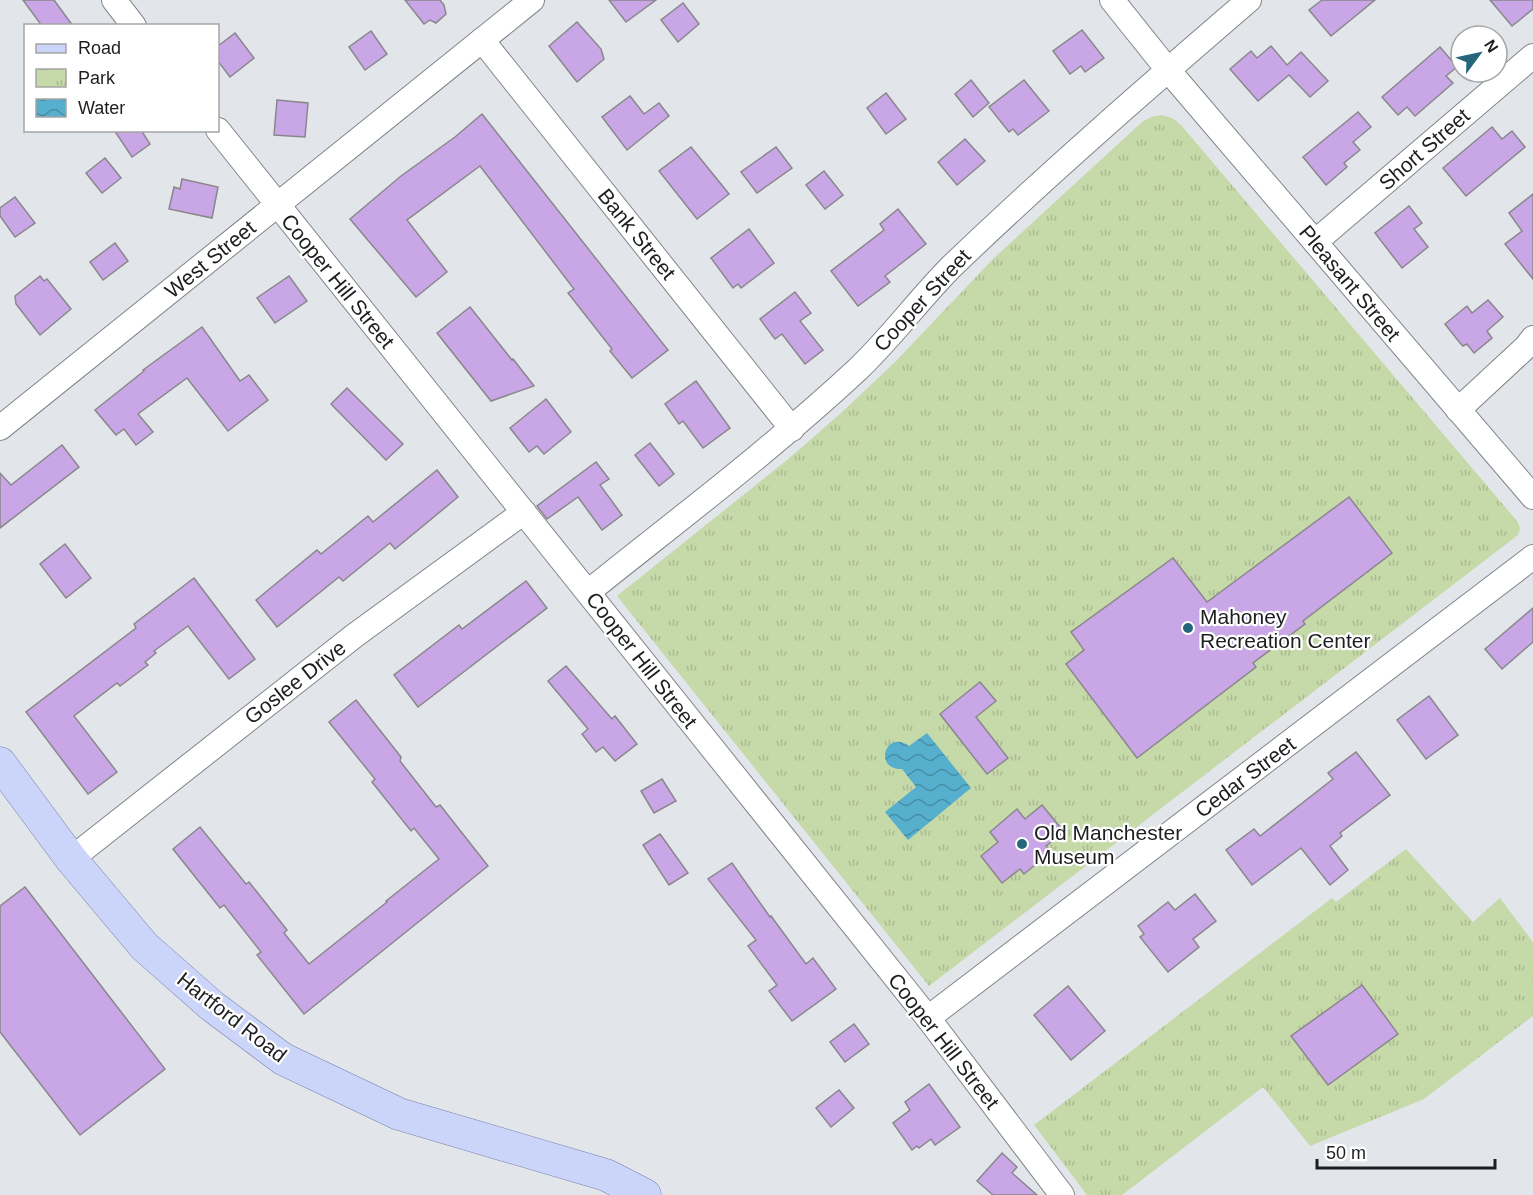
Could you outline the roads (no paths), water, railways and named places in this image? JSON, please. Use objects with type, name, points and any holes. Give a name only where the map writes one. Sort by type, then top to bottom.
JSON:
[{"type":"main road","name":"Hartford Road","points":[[3,772],[71,859],[144,946],[212,1006],[283,1059],[399,1114],[606,1175],[645,1195]]},
{"type":"street","points":[[114,0],[132,24]]},
{"type":"street","name":"West Street","points":[[0,428],[532,0]]},
{"type":"street","name":"Pleasant Street","points":[[1112,0],[1168,69],[1533,497]]},
{"type":"street","name":"Cooper Street","points":[[588,592],[792,429],[860,368],[942,276],[1010,210],[1249,0]]},
{"type":"street","name":"Bank Street","points":[[482,40],[792,429]]},
{"type":"street","name":"Short Street","points":[[1315,242],[1533,56]]},
{"type":"street","name":"Cooper Hill Street","points":[[219,131],[928,1018],[1062,1195]]},
{"type":"street","points":[[1458,410],[1533,338]]},
{"type":"street","name":"Goslee Drive","points":[[71,859],[354,636],[524,512]]},
{"type":"street","name":"Cedar Street","points":[[928,1018],[1533,557]]},
{"type":"water","points":[[927,733],[971,788],[908,840],[885,812],[916,787],[902,769],[893,768],[887,763],[886,752],[894,743],[901,742],[909,746]]},
{"type":"place","name":"Mahoney Recreation Center","points":[[1188,628]]},
{"type":"place","name":"Old Manchester Museum","points":[[1022,844]]}]
